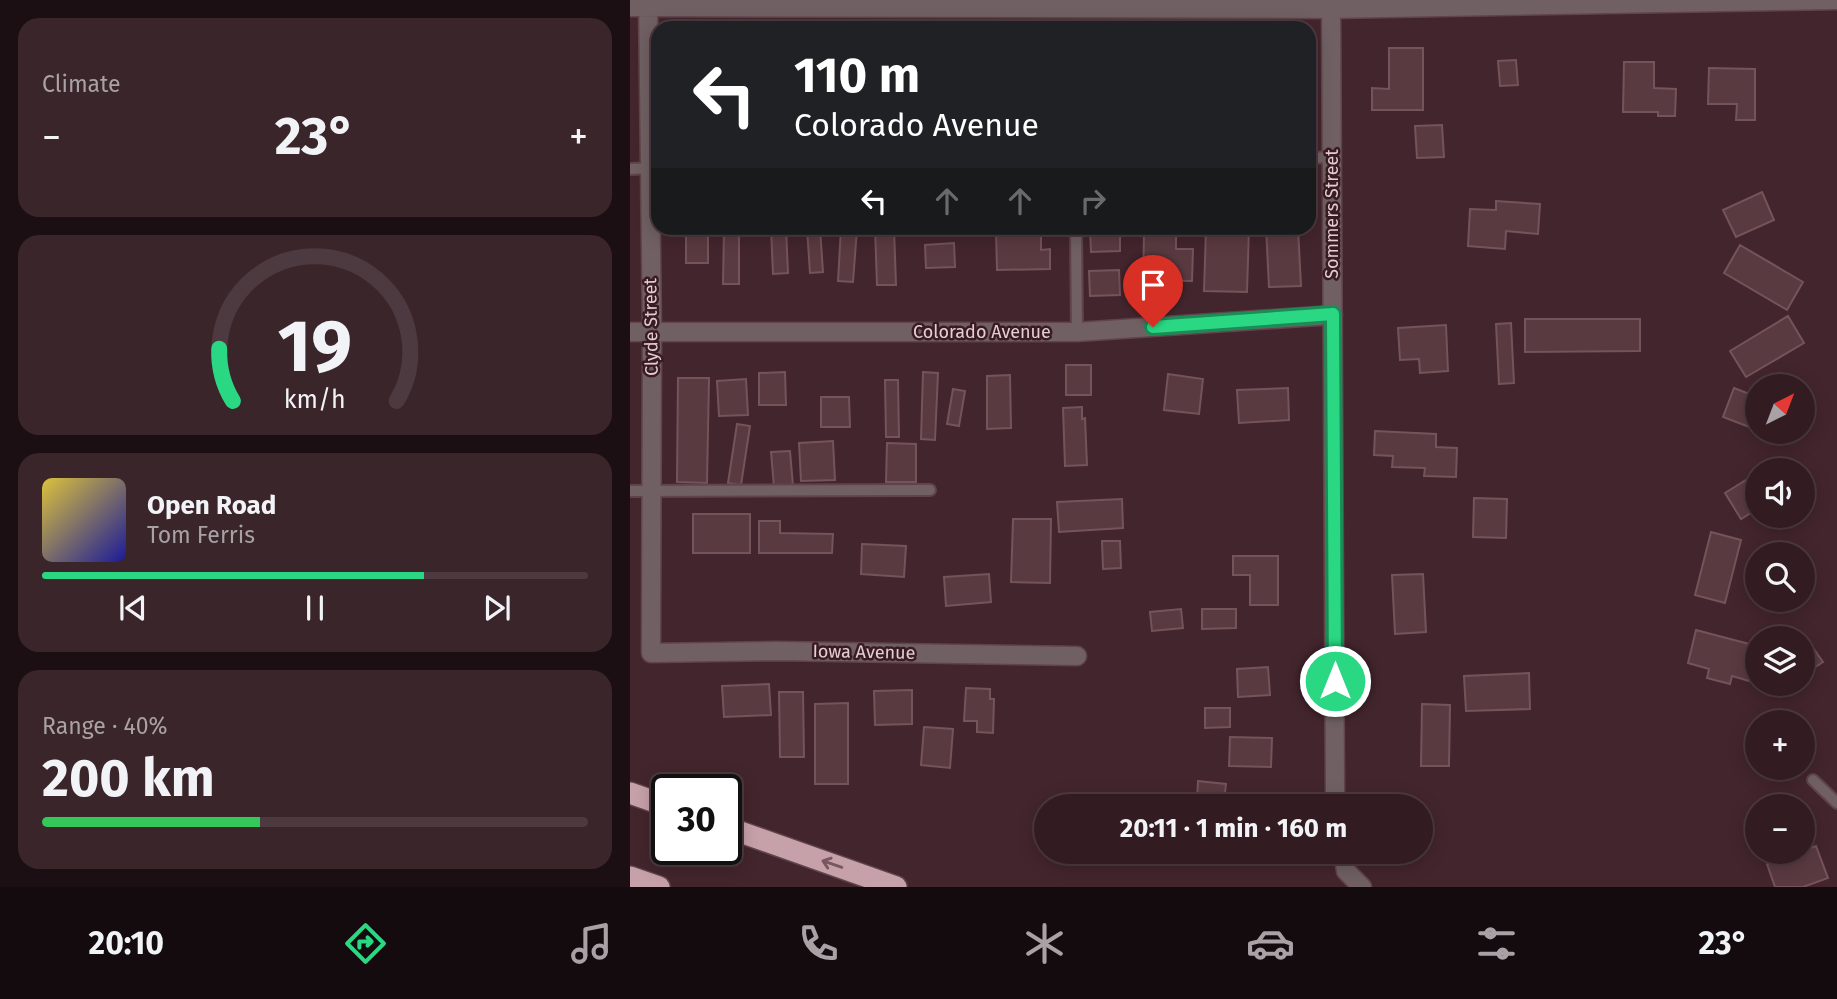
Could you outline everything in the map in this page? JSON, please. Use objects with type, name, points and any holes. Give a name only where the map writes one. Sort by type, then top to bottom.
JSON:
[{"type":"highway","points":[[630,793],[651,800]]},
{"type":"highway","points":[[742,833],[896,887]]},
{"type":"highway","points":[[630,877],[659,887]]},
{"type":"street","points":[[630,8],[648,4],[1331,5],[1837,0]]},
{"type":"street","name":"Clyde Street","points":[[648,4],[651,102]]},
{"type":"street","name":"Sommers Street","points":[[1331,5],[1335,794]]},
{"type":"street","name":"Clyde Street","points":[[651,653],[653,235]]},
{"type":"street","name":"Colorado Avenue","points":[[630,331],[1077,332],[1333,314]]},
{"type":"street","name":"Iowa Avenue","points":[[651,653],[777,651],[1077,656]]},
{"type":"street","points":[[1345,864],[1346,871],[1362,887]]},
{"type":"lane","points":[[1316,158],[1332,157]]},
{"type":"lane","points":[[630,169],[651,168]]},
{"type":"lane","points":[[1076,235],[1077,332]]},
{"type":"lane","points":[[630,491],[930,489]]},
{"type":"lane","points":[[1813,780],[1837,803]]},
{"type":"building","points":[[1389,48],[1423,48],[1423,110],[1372,110],[1372,88],[1389,89]]},
{"type":"building","points":[[1516,60],[1518,85],[1500,86],[1498,61]]},
{"type":"building","points":[[1624,62],[1654,62],[1654,88],[1676,89],[1675,116],[1658,116],[1658,112],[1623,112]]},
{"type":"building","points":[[1709,68],[1755,69],[1755,120],[1736,120],[1737,104],[1708,104]]},
{"type":"building","points":[[1442,125],[1444,157],[1417,158],[1415,126]]},
{"type":"building","points":[[1762,192],[1774,220],[1736,237],[1723,210]]},
{"type":"building","points":[[1496,201],[1540,204],[1538,234],[1506,231],[1505,249],[1468,246],[1470,209],[1496,210]]},
{"type":"building","points":[[686,235],[708,235],[708,263],[686,263]]},
{"type":"building","points":[[724,235],[739,235],[739,284],[723,284]]},
{"type":"building","points":[[771,235],[786,235],[788,273],[773,274]]},
{"type":"building","points":[[807,235],[820,235],[823,272],[810,273]]},
{"type":"building","points":[[841,235],[857,235],[853,282],[838,281]]},
{"type":"building","points":[[875,235],[894,235],[896,285],[877,285]]},
{"type":"building","points":[[996,235],[1041,235],[1041,250],[1050,249],[1050,269],[997,270]]},
{"type":"building","points":[[1090,235],[1120,235],[1120,251],[1091,252]]},
{"type":"building","points":[[1144,235],[1176,236],[1176,249],[1193,249],[1192,281],[1143,280]]},
{"type":"building","points":[[1206,235],[1249,235],[1247,292],[1204,291]]},
{"type":"building","points":[[1266,235],[1298,235],[1301,286],[1269,287]]},
{"type":"building","points":[[954,243],[955,267],[926,268],[925,245]]},
{"type":"building","points":[[1740,245],[1803,282],[1787,310],[1724,273]]},
{"type":"building","points":[[1119,270],[1120,295],[1090,296],[1089,271]]},
{"type":"building","points":[[1788,316],[1804,343],[1745,375],[1730,351]]},
{"type":"building","points":[[1525,319],[1640,319],[1640,351],[1525,352]]},
{"type":"building","points":[[1511,323],[1514,383],[1499,384],[1496,324]]},
{"type":"building","points":[[1446,325],[1448,371],[1420,373],[1419,359],[1400,360],[1398,328]]},
{"type":"building","points":[[1066,365],[1091,365],[1091,395],[1066,395]]},
{"type":"building","points":[[785,372],[786,405],[759,405],[759,373]]},
{"type":"building","points":[[923,372],[938,373],[935,440],[921,439]]},
{"type":"building","points":[[1168,374],[1203,379],[1199,414],[1164,410]]},
{"type":"building","points":[[1010,375],[1011,428],[987,429],[987,376]]},
{"type":"building","points":[[678,378],[709,378],[707,483],[677,482]]},
{"type":"building","points":[[746,379],[748,415],[719,416],[717,381]]},
{"type":"building","points":[[885,380],[898,380],[899,437],[886,437]]},
{"type":"building","points":[[1288,388],[1289,420],[1239,423],[1237,390]]},
{"type":"building","points":[[1734,388],[1745,392],[1745,425],[1723,417]]},
{"type":"building","points":[[953,389],[965,391],[959,426],[947,424]]},
{"type":"building","points":[[821,397],[849,397],[850,427],[821,427]]},
{"type":"building","points":[[1082,407],[1087,465],[1065,466],[1063,408]]},
{"type":"building","points":[[737,424],[750,426],[741,485],[728,483]]},
{"type":"building","points":[[1375,431],[1436,434],[1436,447],[1457,448],[1456,477],[1424,476],[1425,468],[1392,467],[1393,456],[1374,455]]},
{"type":"building","points":[[833,441],[835,480],[801,481],[799,443]]},
{"type":"building","points":[[887,443],[916,444],[916,482],[886,482]]},
{"type":"building","points":[[790,451],[793,486],[774,487],[771,452]]},
{"type":"building","points":[[1745,480],[1745,516],[1741,519],[1725,493]]},
{"type":"building","points":[[1474,498],[1507,499],[1506,538],[1473,537]]},
{"type":"building","points":[[1122,499],[1123,528],[1059,532],[1057,502]]},
{"type":"building","points":[[693,514],[750,514],[750,553],[693,553]]},
{"type":"building","points":[[1013,519],[1051,519],[1050,583],[1011,582]]},
{"type":"building","points":[[759,521],[780,521],[780,533],[833,534],[832,553],[759,553]]},
{"type":"building","points":[[1711,532],[1741,540],[1725,603],[1695,595]]},
{"type":"building","points":[[1102,541],[1120,541],[1121,568],[1103,569]]},
{"type":"building","points":[[862,544],[906,546],[904,577],[861,574]]},
{"type":"building","points":[[1233,556],[1278,556],[1278,605],[1250,605],[1250,575],[1233,575]]},
{"type":"building","points":[[989,574],[991,602],[946,606],[944,577]]},
{"type":"building","points":[[1423,574],[1426,632],[1395,634],[1392,575]]},
{"type":"building","points":[[1181,609],[1183,628],[1152,631],[1150,612]]},
{"type":"building","points":[[1202,609],[1236,609],[1236,628],[1202,629]]},
{"type":"building","points":[[1696,630],[1745,643],[1745,680],[1732,676],[1730,684],[1707,678],[1709,669],[1688,663]]},
{"type":"building","points":[[1815,651],[1823,662],[1815,667]]},
{"type":"building","points":[[1268,667],[1270,695],[1238,697],[1237,669]]},
{"type":"building","points":[[1529,673],[1530,709],[1466,711],[1464,676]]},
{"type":"building","points":[[769,684],[771,715],[724,717],[722,686]]},
{"type":"building","points":[[966,688],[990,689],[990,699],[994,699],[993,733],[977,732],[977,721],[964,721]]},
{"type":"building","points":[[912,690],[912,724],[875,725],[874,691]]},
{"type":"building","points":[[779,692],[803,692],[804,757],[780,757]]},
{"type":"building","points":[[848,703],[848,784],[815,784],[815,704]]},
{"type":"building","points":[[1422,704],[1450,705],[1449,766],[1421,766]]},
{"type":"building","points":[[1205,708],[1230,708],[1230,727],[1205,728]]},
{"type":"building","points":[[924,727],[953,729],[950,768],[921,765]]},
{"type":"building","points":[[1230,737],[1272,738],[1271,767],[1229,766]]},
{"type":"building","points":[[1198,781],[1226,784],[1225,794],[1197,794]]},
{"type":"building","points":[[1815,846],[1828,878],[1803,887],[1775,887],[1767,864],[1815,864]]},
{"type":"route","points":[[1153,327],[1333,314],[1335,681]]}]
